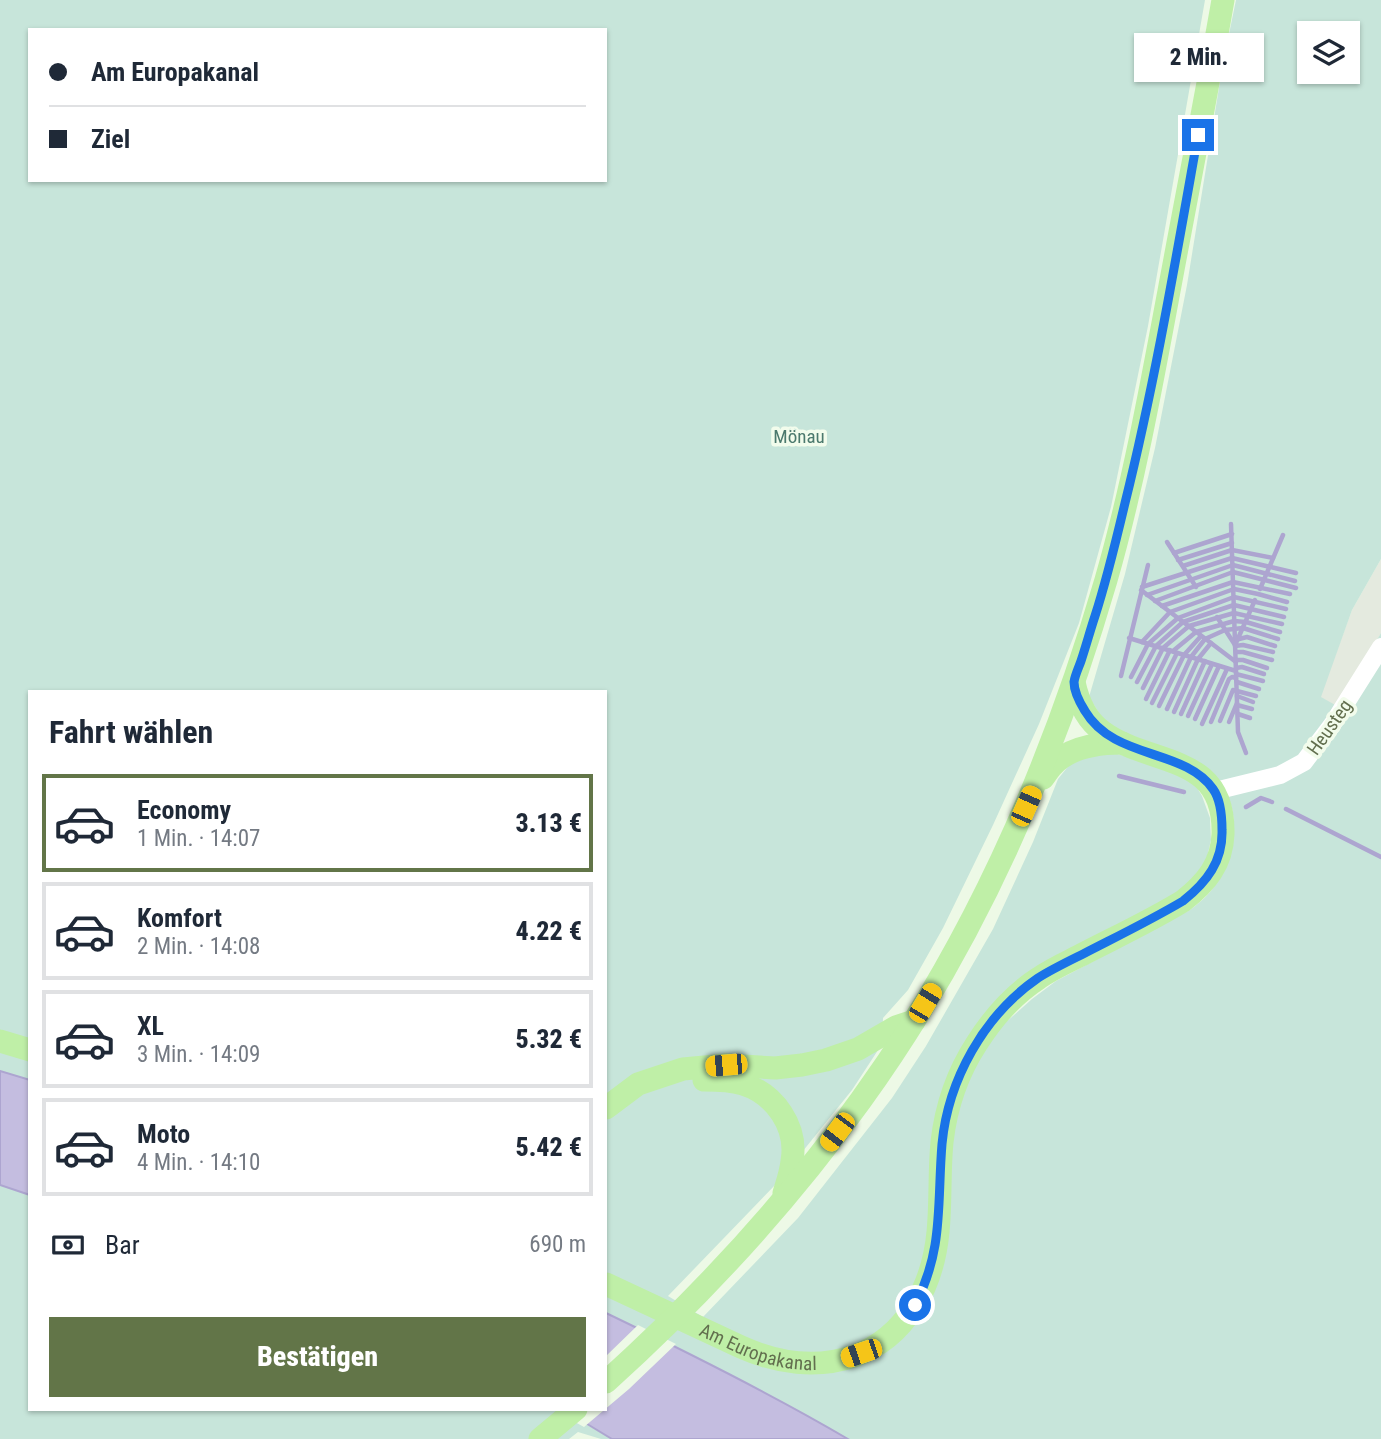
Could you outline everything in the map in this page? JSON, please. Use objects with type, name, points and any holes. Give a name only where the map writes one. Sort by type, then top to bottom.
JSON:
[{"type":"main road","points":[[607,1381],[700,1292],[781,1203],[863,1097],[946,967],[976,912],[1037,782],[1074,682],[1107,578],[1132,474],[1156,365],[1223,0]]},
{"type":"main road","points":[[1074,682],[1088,716],[1102,732],[1122,743],[1190,769],[1215,791]]},
{"type":"main road","points":[[1037,782],[1053,764],[1074,751],[1097,744],[1122,743]]},
{"type":"main road","name":"Am Europakanal","points":[[607,1284],[763,1357],[803,1363],[832,1362],[861,1353],[887,1339],[908,1318],[932,1264],[938,1233],[942,1142],[957,1083],[975,1046],[1009,1003],[1038,978],[1168,910],[1203,884],[1214,869],[1221,848],[1222,822],[1215,791]]},
{"type":"main road","points":[[607,1107],[638,1084],[683,1069],[726,1065],[775,1068],[814,1063],[858,1049],[896,1027],[914,1021]]},
{"type":"main road","points":[[0,1041],[28,1049]]},
{"type":"main road","points":[[607,1123],[644,1096],[680,1082],[729,1081],[752,1087],[771,1100],[789,1126],[793,1159],[781,1203]]},
{"type":"main road","name":"Am Europakanal","points":[[607,1272],[666,1312]]},
{"type":"main road","points":[[540,1439],[574,1411]]},
{"type":"street","name":"Heusteg","points":[[1215,791],[1280,775],[1304,762],[1332,725],[1381,647]]},
{"type":"shaded area","points":[[1381,559],[1381,633],[1337,707],[1320,697],[1352,610]]},
{"type":"shaded area","points":[[0,1071],[28,1079],[28,1194],[0,1185]]},
{"type":"shaded area","points":[[607,1313],[728,1373],[848,1439],[612,1439],[569,1413],[607,1411]]},
{"type":"green space","name":"Mönau","points":[[0,0],[1205,0],[1148,326],[1111,507],[1079,623],[1039,724],[943,928],[908,990],[883,1018],[882,1044],[852,1090],[778,1182],[668,1296],[703,1317],[798,1218],[892,1098],[926,1046],[993,929],[1033,842],[1058,779],[1070,764],[1103,750],[1179,771],[1196,786],[1210,818],[1211,840],[1206,862],[1186,890],[1050,960],[1005,1023],[1056,981],[1190,910],[1219,879],[1233,830],[1232,810],[1227,794],[1109,729],[1089,697],[1125,574],[1155,448],[1187,285],[1223,63],[1236,0],[1381,0],[1381,559],[1352,610],[1321,697],[1337,706],[1381,633],[1381,1439],[848,1439],[728,1373],[607,1313],[607,690],[28,690],[28,1079],[0,1071]]},
{"type":"green space","points":[[0,1185],[28,1194],[28,1411],[563,1411],[612,1439],[601,1439],[578,1432],[569,1439],[0,1439]]},
{"type":"pier","points":[[638,1325],[676,1344],[607,1407],[607,1355]]},
{"type":"pier","points":[[556,1411],[603,1411],[584,1427]]},
{"type":"waterway","points":[[1231,524],[1238,732],[1246,753]]},
{"type":"waterway","points":[[1174,553],[1232,534]]},
{"type":"waterway","points":[[1260,589],[1283,535]]},
{"type":"waterway","points":[[1167,542],[1196,587]]},
{"type":"waterway","points":[[1178,560],[1232,543]]},
{"type":"waterway","points":[[1183,566],[1232,550],[1273,558]]},
{"type":"waterway","points":[[1142,587],[1232,558],[1296,573]]},
{"type":"waterway","points":[[1121,676],[1148,565]]},
{"type":"waterway","points":[[1147,595],[1233,565],[1295,581]]},
{"type":"waterway","points":[[1155,601],[1233,572],[1296,588]]},
{"type":"waterway","points":[[1162,606],[1233,582],[1290,594]]},
{"type":"waterway","points":[[1142,642],[1170,612],[1234,589],[1287,602]]},
{"type":"waterway","points":[[1141,590],[1236,662]]},
{"type":"waterway","points":[[1131,677],[1148,644],[1178,618],[1234,597],[1286,609]]},
{"type":"waterway","points":[[1236,643],[1255,600]]},
{"type":"waterway","points":[[1137,682],[1156,646],[1183,622],[1234,605],[1284,617]]},
{"type":"waterway","points":[[1143,688],[1163,648],[1189,626],[1234,613],[1282,624]]},
{"type":"waterway","points":[[1217,617],[1235,645]]},
{"type":"waterway","points":[[1173,651],[1196,632],[1234,621],[1280,632]]},
{"type":"waterway","points":[[1167,709],[1191,657],[1205,639],[1225,630],[1243,628],[1278,639]]},
{"type":"waterway","points":[[1159,706],[1184,655],[1201,636]]},
{"type":"waterway","points":[[1239,639],[1247,637],[1275,646]]},
{"type":"waterway","points":[[1129,638],[1236,671]]},
{"type":"waterway","points":[[1174,712],[1198,659],[1211,643]]},
{"type":"waterway","points":[[1235,646],[1243,645],[1273,652]]},
{"type":"waterway","points":[[1146,699],[1170,650]]},
{"type":"waterway","points":[[1236,652],[1272,660]]},
{"type":"waterway","points":[[1152,703],[1177,653]]},
{"type":"waterway","points":[[1236,660],[1267,668]]},
{"type":"waterway","points":[[1181,714],[1205,661]]},
{"type":"waterway","points":[[1188,716],[1212,664]]},
{"type":"waterway","points":[[1195,719],[1219,666]]},
{"type":"waterway","points":[[1236,668],[1242,667],[1264,674]]},
{"type":"waterway","points":[[1202,724],[1227,669]]},
{"type":"waterway","points":[[1236,674],[1263,681]]},
{"type":"waterway","points":[[1211,722],[1229,679],[1236,678]]},
{"type":"waterway","points":[[1237,682],[1259,689]]},
{"type":"waterway","points":[[1220,721],[1233,690],[1256,696]]},
{"type":"waterway","points":[[1237,696],[1253,702]]},
{"type":"waterway","points":[[1229,722],[1237,703]]},
{"type":"waterway","points":[[1237,705],[1252,709]]},
{"type":"waterway","points":[[1238,714],[1250,718]]},
{"type":"waterway","points":[[1119,776],[1184,792]]},
{"type":"waterway","points":[[1246,807],[1261,798],[1272,802]]},
{"type":"waterway","points":[[1286,809],[1381,857]]},
{"type":"route","points":[[915,1305],[932,1264],[938,1233],[942,1142],[950,1102],[965,1064],[985,1031],[1009,1003],[1038,978],[1183,901],[1209,877],[1221,848],[1221,811],[1215,791],[1190,769],[1122,743],[1102,732],[1082,707],[1074,682],[1107,578],[1129,488],[1156,365],[1198,135]]}]
